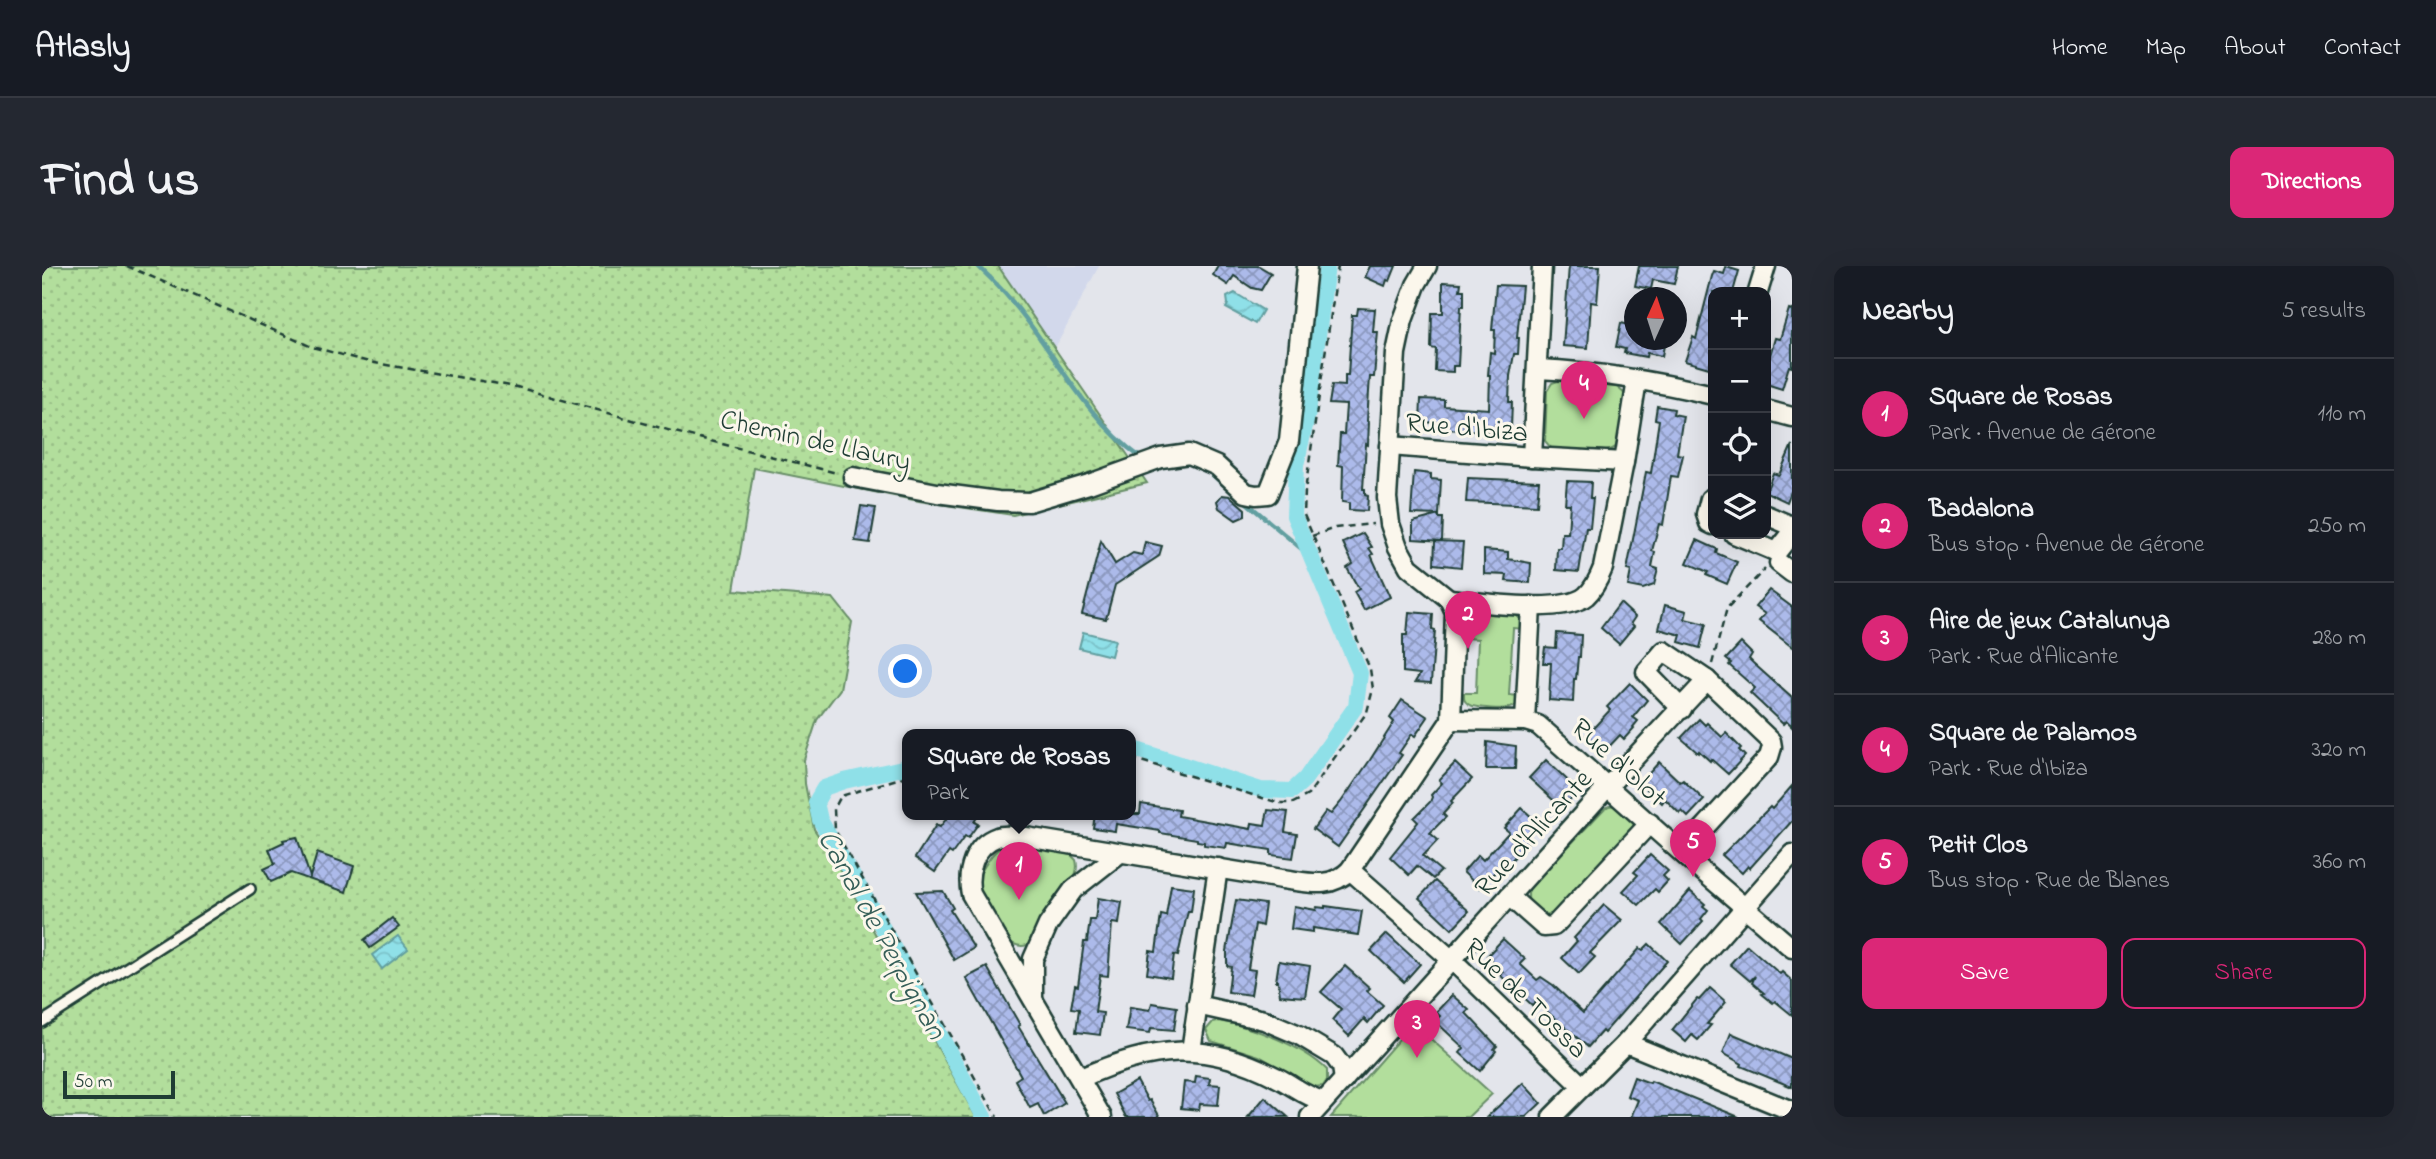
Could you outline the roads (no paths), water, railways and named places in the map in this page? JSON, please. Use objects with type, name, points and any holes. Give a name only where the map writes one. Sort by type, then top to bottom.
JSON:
[{"type":"street","name":"Chemin de Llaury","points":[[853,477],[937,493],[1029,502],[1161,458],[1189,454],[1217,466],[1246,493],[1268,494],[1289,441],[1307,266]]},
{"type":"street","points":[[1102,1117],[971,894],[969,868],[985,844],[999,835],[1323,884],[1341,878],[1350,870],[1451,720],[1455,612],[1449,599],[1409,568],[1390,524],[1387,498],[1396,353],[1403,320],[1416,285],[1427,266]]},
{"type":"street","points":[[1532,457],[1542,266]]},
{"type":"street","points":[[1760,287],[1766,266]]},
{"type":"street","points":[[1538,369],[1586,372],[1708,394]]},
{"type":"street","points":[[1449,599],[1531,606],[1564,605],[1585,597],[1597,583],[1603,568],[1637,380]]},
{"type":"street","points":[[1771,411],[1792,417]]},
{"type":"street","name":"Rue d'Ibiza","points":[[1390,446],[1624,462]]},
{"type":"street","points":[[1771,517],[1792,527]]},
{"type":"street","points":[[1742,539],[1783,563],[1792,533]]},
{"type":"street","points":[[1451,720],[1525,721],[1531,606]]},
{"type":"street","points":[[1682,709],[1646,672],[1664,651],[1707,680],[1771,741],[1772,747],[1769,757],[1682,852]]},
{"type":"street","name":"Rue d'Alicante","points":[[1310,1117],[1707,680]]},
{"type":"street","name":"Rue d'Olot","points":[[1525,721],[1538,725],[1792,948]]},
{"type":"street","points":[[1509,896],[1544,927],[1554,926],[1650,823]]},
{"type":"street","points":[[1033,999],[1033,959],[1048,925],[1073,890],[1120,853]]},
{"type":"street","name":"Rue de Tossa","points":[[1350,870],[1452,960],[1583,1086],[1626,1043],[1792,854]]},
{"type":"street","points":[[1191,1051],[1218,868]]},
{"type":"street","points":[[1197,1005],[1264,1020],[1299,1035],[1334,1056],[1342,1067],[1343,1080]]},
{"type":"street","points":[[1626,1043],[1792,1111]]},
{"type":"street","points":[[1080,1078],[1109,1065],[1140,1057],[1168,1051],[1191,1051],[1227,1057],[1276,1077],[1306,1096],[1323,1101]]},
{"type":"street","points":[[1552,1117],[1583,1086]]},
{"type":"lane","points":[[42,1022],[250,889]]},
{"type":"water","points":[[1235,293],[1263,310],[1255,324],[1226,308],[1227,297]]},
{"type":"water","points":[[1083,632],[1115,640],[1111,656],[1079,648]]},
{"type":"water","points":[[398,936],[408,949],[382,969],[372,955]]},
{"type":"waterway","points":[[978,266],[1021,312],[1091,410],[1122,443],[1140,457]]},
{"type":"waterway","name":"Canal de Perpignan","points":[[1136,750],[1261,790],[1292,791],[1305,779],[1356,706],[1360,673],[1294,516],[1296,465],[1308,413],[1327,266]]},
{"type":"waterway","points":[[1206,469],[1223,484]]},
{"type":"waterway","points":[[1241,498],[1310,556]]},
{"type":"waterway","name":"Canal de Perpignan","points":[[902,768],[824,788],[816,802],[820,820],[878,919],[984,1117]]},
{"type":"place","name":"Square de Palamos","points":[[1584,419]]},
{"type":"place","name":"Badalona","points":[[1468,649]]},
{"type":"place","name":"Petit Clos","points":[[1693,877]]},
{"type":"place","name":"Square de Rosas","points":[[1019,900]]},
{"type":"place","name":"Aire de jeux Catalunya","points":[[1417,1058]]}]
